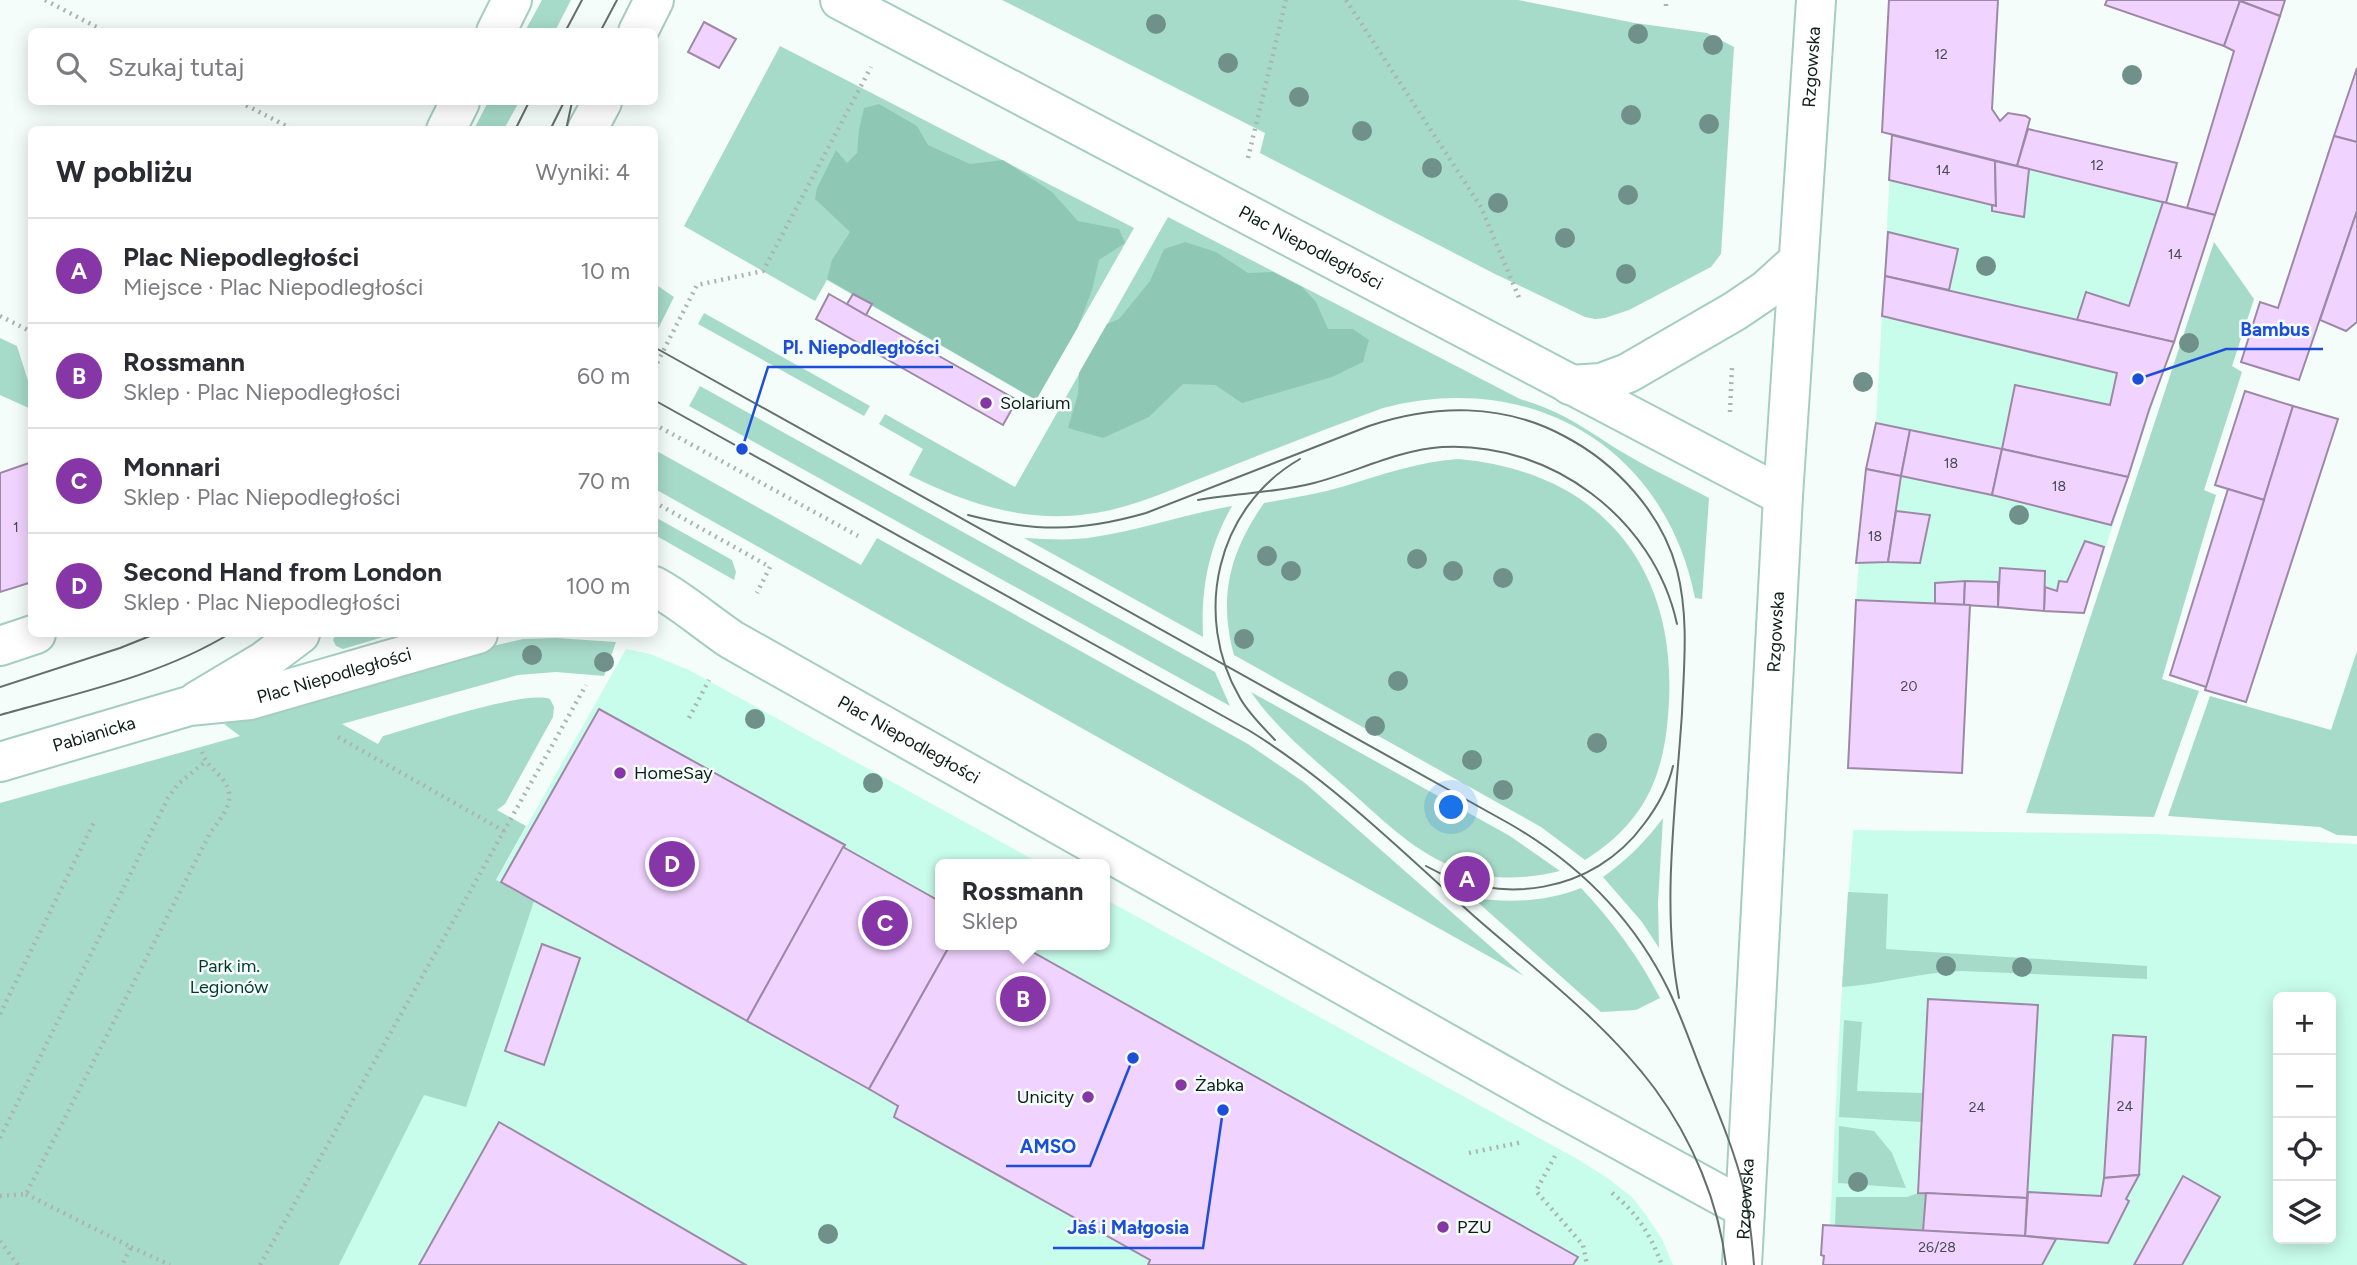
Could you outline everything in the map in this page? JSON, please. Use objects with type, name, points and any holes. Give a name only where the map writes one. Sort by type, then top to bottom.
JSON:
[{"type":"street","points":[[498,28],[512,0]]},
{"type":"street","points":[[640,28],[654,0]]},
{"type":"street","name":"Plac Niepodległości","points":[[840,0],[1783,495]]},
{"type":"street","name":"Rzgowska","points":[[1742,1265],[1783,495],[1816,0]]},
{"type":"street","points":[[448,126],[458,105]]},
{"type":"street","points":[[589,126],[600,105]]},
{"type":"street","points":[[1570,385],[1601,383],[1628,373],[1735,311],[1766,290],[1798,261]]},
{"type":"street","name":"Plac Niepodległości","points":[[658,588],[680,601],[732,640],[1554,1104],[1744,1208]]},
{"type":"street","name":"Plac Niepodległości","points":[[658,617],[689,623],[732,640]]},
{"type":"street","points":[[0,646],[28,637]]},
{"type":"street","points":[[189,706],[264,661],[296,637]]},
{"type":"street","name":"Plac Niepodległości","points":[[189,706],[250,700],[468,637]]},
{"type":"street","name":"Pabianicka","points":[[0,762],[189,706]]},
{"type":"path","points":[[46,0],[98,28]]},
{"type":"path","points":[[1248,158],[1286,0]]},
{"type":"path","points":[[1346,0],[1481,206],[1520,300]]},
{"type":"path","points":[[658,361],[698,285],[763,271],[869,70],[907,36]]},
{"type":"path","points":[[246,105],[286,126]]},
{"type":"path","points":[[0,316],[28,330]]},
{"type":"path","points":[[1730,412],[1732,364]]},
{"type":"path","points":[[658,426],[858,536]]},
{"type":"path","points":[[658,504],[770,567],[757,593]]},
{"type":"path","points":[[689,718],[712,677]]},
{"type":"path","points":[[260,1265],[586,685]]},
{"type":"path","points":[[338,737],[504,831]]},
{"type":"path","points":[[26,1194],[209,835],[226,810],[230,797],[227,783],[205,762],[200,742]]},
{"type":"path","points":[[0,1138],[169,797],[178,784],[205,762]]},
{"type":"path","points":[[0,1014],[94,821]]},
{"type":"path","points":[[1469,1153],[1526,1141]]},
{"type":"path","points":[[1545,1152],[1564,1163]]},
{"type":"path","points":[[1554,1158],[1536,1191],[1583,1245],[1587,1265]]},
{"type":"path","points":[[1605,1187],[1637,1216],[1651,1236],[1662,1265]]},
{"type":"path","points":[[0,1196],[26,1194],[170,1265]]},
{"type":"path","points":[[0,1241],[18,1265]]},
{"type":"path","points":[[122,1265],[131,1247]]},
{"type":"shaded area","points":[[879,104],[917,126],[928,145],[970,164],[1003,160],[1052,192],[1078,221],[1119,229],[1125,243],[1099,260],[1092,290],[1078,327],[1036,400],[827,279],[832,260],[850,232],[815,199],[817,188],[836,150],[847,163],[857,153],[864,108]]},
{"type":"shaded area","points":[[1892,135],[2215,215],[2084,613],[1856,600],[1866,469],[1876,423]]},
{"type":"shaded area","points":[[1185,242],[1216,252],[1248,273],[1273,272],[1302,287],[1316,302],[1328,329],[1353,329],[1369,340],[1363,362],[1332,377],[1242,403],[1215,385],[1183,384],[1149,417],[1103,438],[1068,428],[1078,394],[1079,373],[1107,324],[1119,319],[1150,281],[1164,249]]},
{"type":"shaded area","points":[[626,649],[650,654],[689,670],[1032,859],[935,859],[935,950],[1110,950],[1110,902],[1609,1179],[1633,1198],[1646,1215],[1662,1239],[1673,1265],[339,1265],[424,1094],[466,1106],[496,881]]},
{"type":"shaded area","points":[[1853,830],[2154,834],[2357,844],[2357,1265],[1823,1265],[1823,1225],[1830,1225]]},
{"type":"green space","points":[[542,0],[571,0],[557,28],[527,28]]},
{"type":"green space","points":[[1002,0],[1518,0],[1635,23],[1707,33],[1734,47],[1721,254],[1711,267],[1629,310],[1605,318],[1585,317],[1495,274],[1260,153],[1265,133]]},
{"type":"green space","points":[[780,46],[1134,228],[1036,400],[827,280],[815,301],[684,226]]},
{"type":"green space","points":[[486,105],[517,105],[506,126],[476,126]]},
{"type":"green space","points":[[1168,217],[1520,399],[1559,414],[1639,462],[1709,498],[1702,599],[1695,598],[1679,545],[1654,499],[1622,461],[1583,431],[1538,411],[1490,400],[1437,399],[1383,408],[1150,498],[1104,512],[1064,516],[1018,513],[973,502],[909,475],[923,449],[879,424],[885,414],[1015,487]]},
{"type":"green space","points":[[2214,242],[2254,299],[2232,366],[2242,372],[2204,490],[2216,495],[2162,679],[2199,691],[2154,817],[2026,813]]},
{"type":"green space","points":[[658,286],[674,297],[658,329]]},
{"type":"green space","points":[[704,313],[870,406],[864,416],[698,324]]},
{"type":"green space","points":[[0,338],[17,346],[28,381],[28,408],[0,395]]},
{"type":"green space","points":[[700,386],[1215,672],[1230,706],[689,406]]},
{"type":"green space","points":[[658,452],[861,565],[877,538],[1248,744],[1305,783],[1524,976],[658,491]]},
{"type":"green space","points":[[1458,459],[1509,468],[1554,484],[1592,508],[1623,538],[1646,574],[1661,617],[1669,664],[1668,716],[1661,761],[1646,799],[1635,816],[1621,832],[1585,860],[1541,827],[1234,655],[1227,613],[1230,575],[1243,539],[1264,503],[1325,491],[1415,466]]},
{"type":"green space","points":[[1232,506],[1217,537],[1208,569],[1203,602],[1203,637],[1024,538],[1094,537]]},
{"type":"green space","points":[[658,519],[732,560],[736,572],[734,580],[658,537]]},
{"type":"green space","points":[[334,637],[383,637],[343,649],[336,646]]},
{"type":"green space","name":"Park im. Legionów","points":[[523,639],[616,642],[604,676],[556,672],[518,675],[342,724],[378,744],[383,736],[494,704],[536,698],[550,699],[554,707],[553,717],[505,804],[497,810],[526,826],[496,880],[534,901],[466,1107],[424,1095],[339,1265],[0,1265],[0,803],[240,736],[224,724],[489,647]]},
{"type":"green space","points":[[2357,651],[2357,836],[2337,835],[2320,827],[2168,816],[2210,696],[2331,730]]},
{"type":"green space","points":[[1251,692],[1510,836],[1560,871],[1522,877],[1484,876],[1443,863],[1428,855],[1310,756],[1273,720]]},
{"type":"green space","points":[[1663,818],[1658,903],[1659,948],[1642,922],[1603,877],[1636,850]]},
{"type":"green space","points":[[1581,888],[1625,940],[1660,998],[1636,1010],[1601,1012],[1473,898],[1528,900]]},
{"type":"green space","points":[[1848,892],[1888,894],[1886,949],[2147,966],[2147,979],[1962,971],[1842,987]]},
{"type":"green space","points":[[1844,1020],[1862,1022],[1857,1091],[1922,1093],[1921,1122],[1839,1117]]},
{"type":"green space","points":[[1839,1126],[1874,1131],[1892,1153],[1906,1188],[1838,1183]]},
{"type":"green space","points":[[1926,1193],[1923,1231],[1835,1226],[1836,1197],[1907,1197]]},
{"type":"building","points":[[1889,0],[1998,0],[1992,109],[2000,121],[2008,113],[2030,119],[2017,166],[1882,132]]},
{"type":"building","points":[[2107,0],[2240,1],[2224,46],[2105,5]]},
{"type":"building","points":[[2238,0],[2285,0],[2280,16]]},
{"type":"building","points":[[2240,1],[2280,16],[2215,215],[2187,208],[2234,51],[2224,46]]},
{"type":"building","points":[[704,22],[736,39],[719,68],[688,52]]},
{"type":"building","points":[[2357,68],[2357,142],[2334,136]]},
{"type":"building","points":[[2028,129],[2177,163],[2166,203],[2017,166]]},
{"type":"building","points":[[1892,135],[1995,161],[1996,206],[1889,180]]},
{"type":"building","points":[[2334,136],[2357,142],[2357,211],[2299,380],[2241,362],[2260,302],[2278,308]]},
{"type":"building","points":[[1995,161],[2029,169],[2024,217],[1992,211],[1992,205],[1996,206]]},
{"type":"building","points":[[2163,202],[2215,215],[2174,342],[2077,320],[2086,292],[2129,306]]},
{"type":"building","points":[[2357,211],[2357,322],[2346,331],[2320,320]]},
{"type":"building","points":[[1888,232],[1958,249],[1949,290],[1885,276]]},
{"type":"building","points":[[1885,276],[2174,342],[2128,477],[2002,449],[2015,385],[2110,405],[2117,373],[1882,316]]},
{"type":"building","points":[[829,294],[1017,400],[1003,425],[816,319]]},
{"type":"building","points":[[853,294],[872,304],[866,315],[847,304]]},
{"type":"building","points":[[2245,391],[2293,406],[2264,500],[2215,485]]},
{"type":"building","points":[[2293,406],[2338,419],[2246,702],[2205,690]]},
{"type":"building","points":[[1876,423],[1910,430],[1901,476],[1866,469]]},
{"type":"building","points":[[1910,430],[2002,449],[1992,495],[1901,476]]},
{"type":"building","points":[[2002,449],[2128,477],[2111,525],[1992,495]]},
{"type":"building","points":[[28,463],[28,583],[0,592],[0,473]]},
{"type":"building","points":[[1866,469],[1901,476],[1888,562],[1856,563]]},
{"type":"building","points":[[2228,489],[2264,500],[2206,687],[2170,675]]},
{"type":"building","points":[[1896,511],[1930,515],[1920,563],[1888,562]]},
{"type":"building","points":[[2085,541],[2104,547],[2084,613],[2044,611],[2045,587],[2057,591],[2059,581],[2067,582]]},
{"type":"building","points":[[2000,568],[2045,571],[2044,611],[1998,607]]},
{"type":"building","points":[[1965,581],[1964,605],[1935,604],[1935,583]]},
{"type":"building","points":[[1965,581],[1998,582],[1998,607],[1964,605]]},
{"type":"building","points":[[1856,600],[1970,605],[1962,773],[1848,768]]},
{"type":"building","points":[[599,709],[845,845],[747,1021],[501,882]]},
{"type":"building","points":[[843,847],[935,899],[935,950],[947,950],[869,1089],[747,1021]]},
{"type":"building","points":[[542,944],[580,958],[544,1065],[505,1051]]},
{"type":"building","name":"Unicity","points":[[947,950],[1029,950],[1578,1257],[1573,1265],[1148,1265],[1150,1260],[894,1117],[898,1106],[869,1089]]},
{"type":"building","points":[[1928,999],[2038,1005],[2027,1198],[1918,1193]]},
{"type":"building","points":[[2113,1035],[2146,1037],[2139,1175],[2104,1178]]},
{"type":"building","points":[[499,1122],[746,1265],[419,1265]]},
{"type":"building","points":[[2139,1175],[2108,1243],[2025,1236],[2028,1192],[2101,1196],[2104,1178]]},
{"type":"building","points":[[2183,1176],[2220,1197],[2182,1265],[2134,1265]]},
{"type":"building","points":[[1926,1193],[2027,1198],[2025,1236],[1923,1231]]},
{"type":"building","points":[[1823,1225],[2056,1239],[2042,1265],[1823,1265]]},
{"type":"tram line","points":[[567,28],[582,0]]},
{"type":"tram line","points":[[602,28],[617,0]]},
{"type":"tram line","points":[[517,126],[528,105]]},
{"type":"tram line","points":[[552,126],[562,105]]},
{"type":"tram line","points":[[567,126],[571,105]]},
{"type":"tram line","points":[[658,349],[1510,824],[1581,875],[1622,917],[1639,940],[1674,1002],[1739,1173],[1749,1216],[1754,1265]]},
{"type":"tram line","points":[[658,402],[1250,731],[1310,772],[1570,998],[1636,1065],[1681,1129],[1702,1172],[1717,1218],[1726,1265]]},
{"type":"tram line","points":[[968,515],[1036,527],[1100,524],[1146,513],[1369,426],[1443,411],[1468,410],[1517,417],[1541,425],[1583,447],[1619,475],[1648,510],[1670,549],[1681,588],[1684,659],[1670,893],[1679,998]]},
{"type":"tram line","points":[[1198,500],[1300,486],[1426,449],[1482,449],[1521,457],[1558,472],[1591,494],[1621,520],[1646,551],[1665,586],[1677,624]]},
{"type":"tram line","points":[[1275,740],[1244,704],[1225,666],[1217,633],[1216,599],[1220,566],[1231,534],[1248,505],[1271,480],[1300,459]]},
{"type":"tram line","points":[[0,687],[148,637]]},
{"type":"tram line","points":[[0,715],[147,672],[203,649],[224,637]]},
{"type":"tram line","points":[[1426,866],[1454,879],[1484,887],[1544,887],[1572,879],[1599,866],[1623,847],[1644,824],[1658,804],[1673,766]]},
{"type":"place","name":"Bambus","points":[[2138,379]]},
{"type":"place","name":"Solarium","points":[[986,403]]},
{"type":"place","name":"Pl. Niepodległości","points":[[742,449]]},
{"type":"place","name":"HomeSay","points":[[620,773]]},
{"type":"place","name":"Second Hand from London","points":[[672,864]]},
{"type":"place","name":"Plac Niepodległości","points":[[1467,879]]},
{"type":"place","name":"Monnari","points":[[885,923]]},
{"type":"place","name":"Rossmann","points":[[1023,999]]},
{"type":"place","name":"AMSO","points":[[1133,1058]]},
{"type":"place","name":"Żabka","points":[[1181,1085]]},
{"type":"place","name":"Unicity","points":[[1088,1097]]},
{"type":"place","name":"Jaś i Małgosia","points":[[1223,1110]]},
{"type":"place","name":"PZU","points":[[1443,1227]]}]
